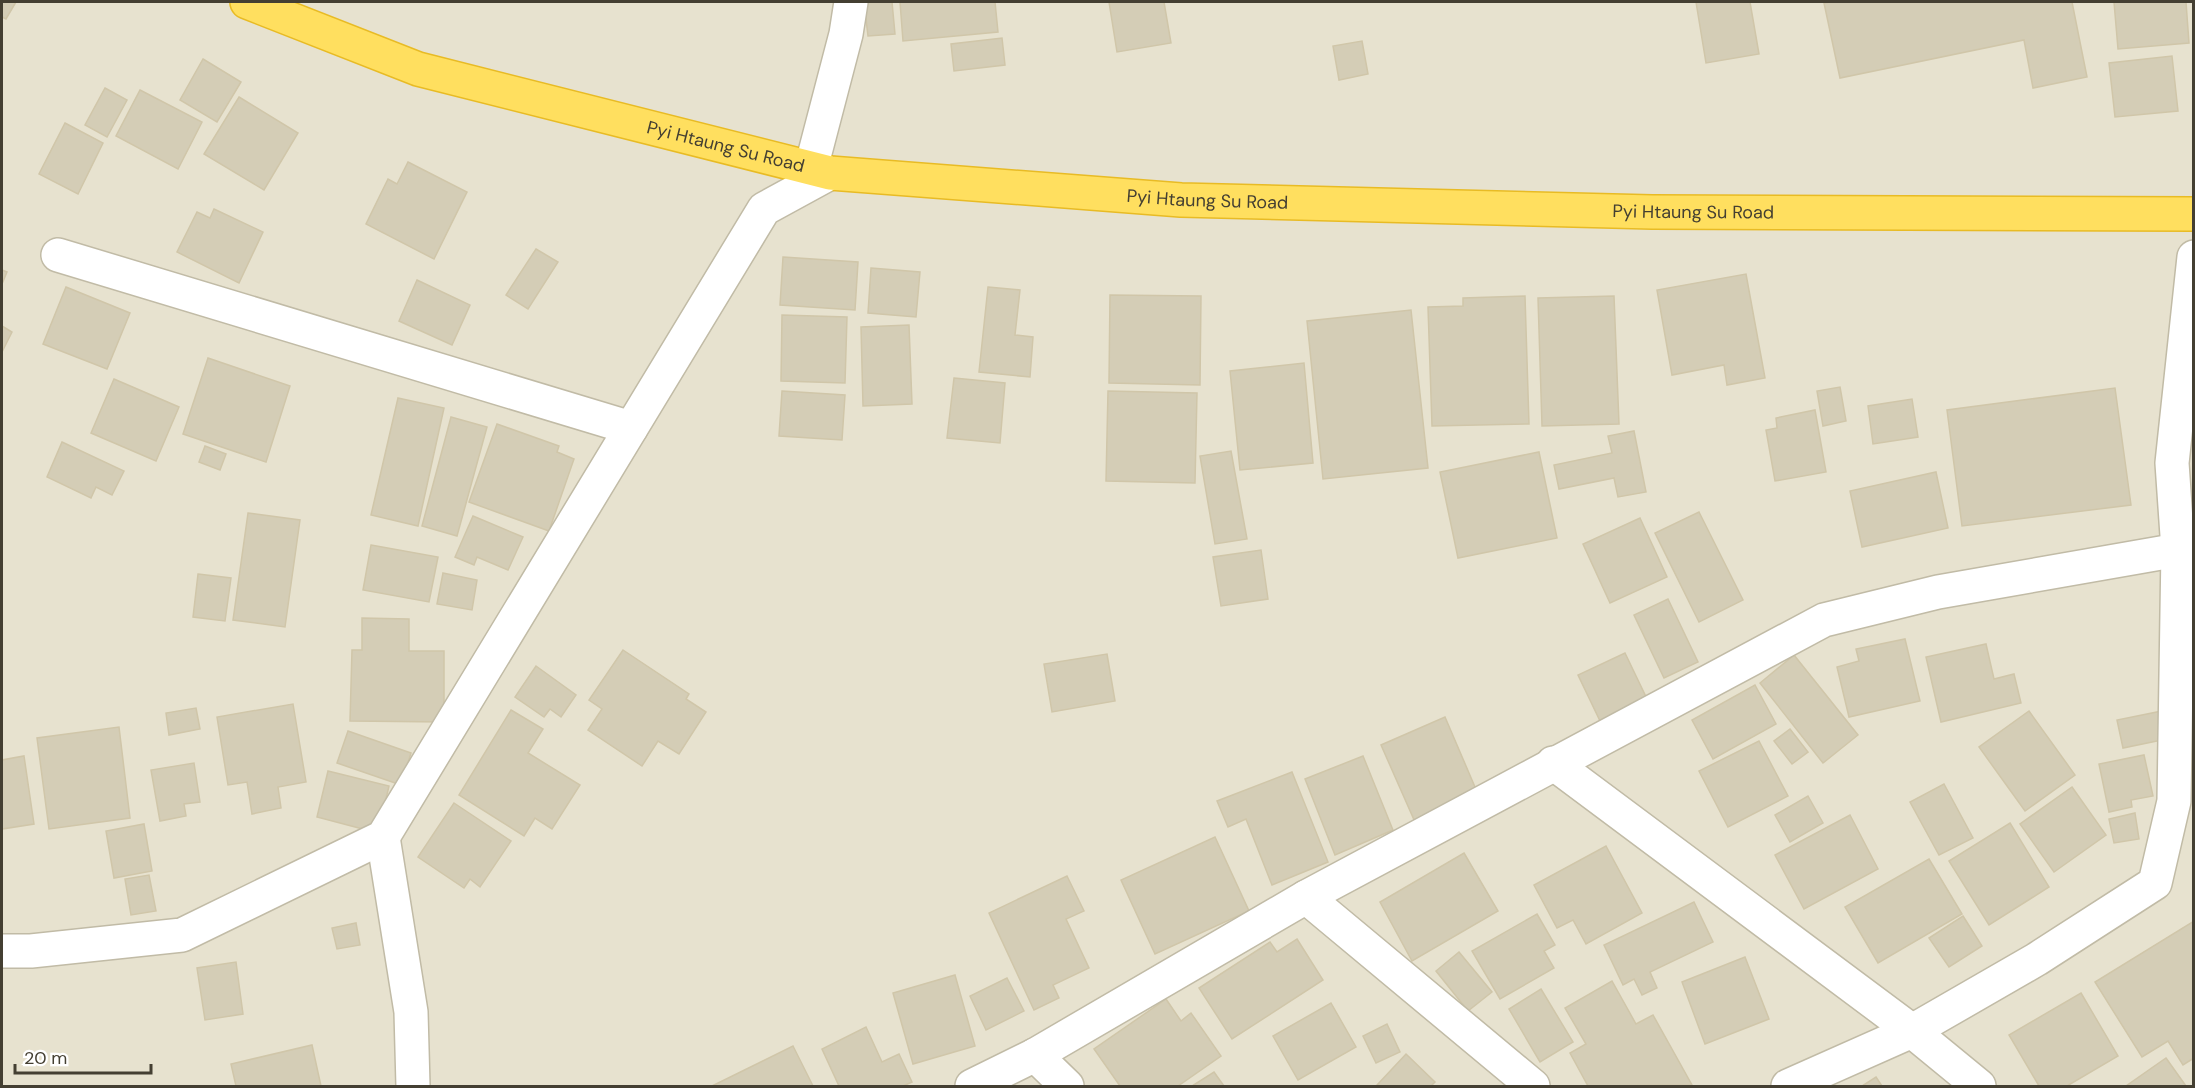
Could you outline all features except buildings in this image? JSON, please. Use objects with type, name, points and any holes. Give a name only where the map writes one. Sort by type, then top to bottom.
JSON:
[{"type":"highway","name":"Pyi Htaung Su Road","points":[[248,2],[418,69],[820,171],[1181,200],[1652,212],[2193,214]]},
{"type":"street","points":[[2,951],[31,951],[182,935],[383,837],[764,208],[820,171],[851,2]]},
{"type":"street","points":[[58,255],[631,428]]},
{"type":"street","points":[[1788,1086],[1912,1031],[2037,959],[2155,883],[2174,801],[2178,550],[2172,463],[2193,257]]},
{"type":"street","points":[[972,1086],[1035,1054],[1306,897],[1824,620],[1938,592],[2178,550]]},
{"type":"street","points":[[1553,763],[1912,1031],[1979,1086]]},
{"type":"street","points":[[383,837],[411,1012],[413,1086]]},
{"type":"street","points":[[1306,897],[1533,1086]]},
{"type":"street","points":[[1035,1054],[1067,1086]]},
{"type":"shaded area","points":[[2,2],[2193,2],[2193,1086],[2,1086]]}]
